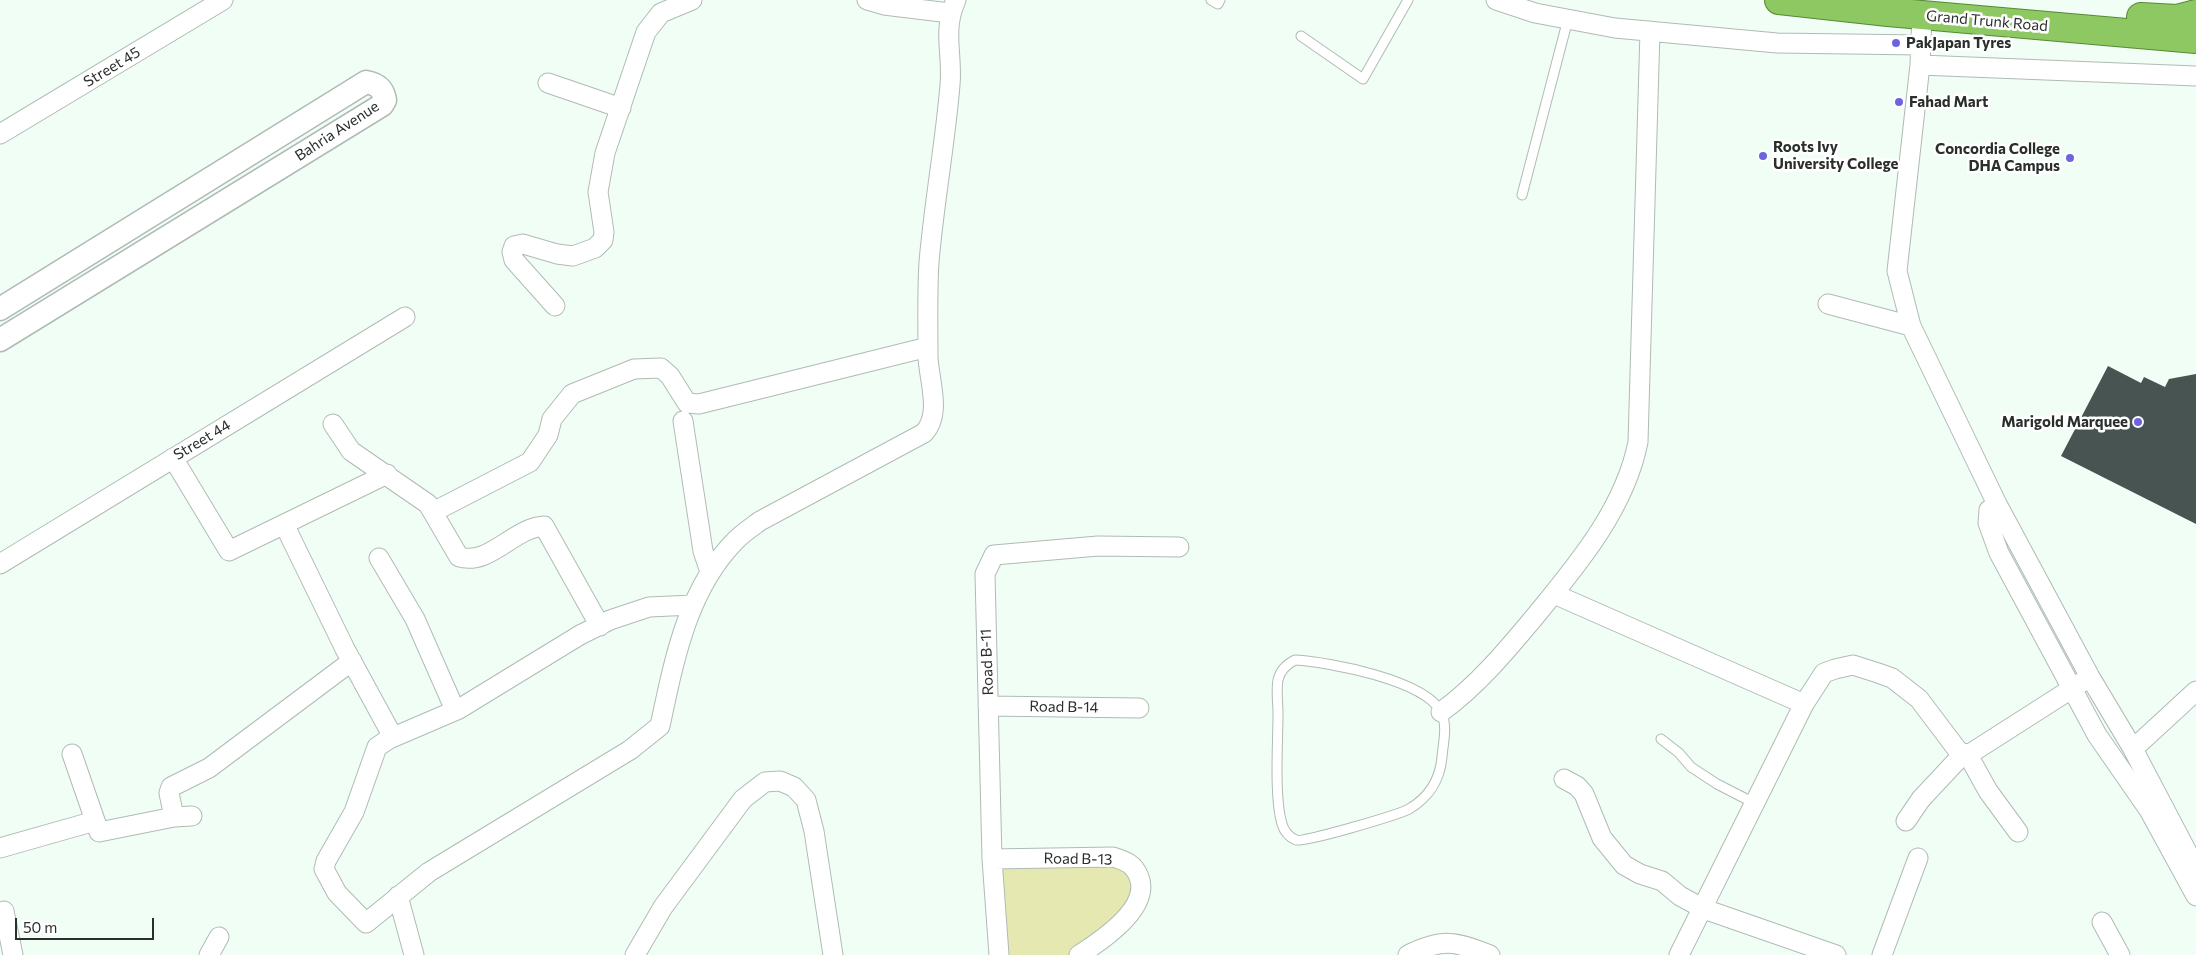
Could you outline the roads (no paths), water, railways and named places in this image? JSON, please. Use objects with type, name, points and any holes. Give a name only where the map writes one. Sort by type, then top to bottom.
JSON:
[{"type":"highway","name":"Grand Trunk Road","points":[[1779,0],[1924,16],[2196,39]]},
{"type":"highway","points":[[1924,16],[2027,13],[2176,19],[2196,14]]},
{"type":"street","name":"Street 45","points":[[0,134],[223,0]]},
{"type":"street","points":[[555,306],[518,265],[512,252],[514,246],[522,244],[557,254],[573,256],[595,248],[603,240],[604,232],[598,192],[599,181],[605,153],[646,32],[661,12],[692,0]]},
{"type":"street","points":[[693,605],[639,609],[600,626],[455,710],[393,737],[377,747],[354,812],[326,861],[324,869],[337,893],[366,923],[429,872],[630,750],[660,726],[678,649],[693,605],[710,572],[736,539],[760,521],[924,433],[931,426],[934,413],[928,373],[929,262],[950,84],[947,32],[953,7],[884,5],[867,0]]},
{"type":"street","points":[[1496,0],[1535,13],[1615,28],[1777,43],[1921,45]]},
{"type":"street","points":[[1924,16],[1897,271],[1911,326],[1997,504],[2090,677],[2133,749],[2196,869]]},
{"type":"street","points":[[1441,712],[1465,694],[1510,647],[1554,594],[1591,546],[1626,483],[1634,463],[1638,442],[1650,31]]},
{"type":"street","points":[[1920,65],[2196,76]]},
{"type":"street","name":"Bahria Avenue","points":[[0,309],[366,82],[376,84],[381,88],[384,100],[382,105],[0,340]]},
{"type":"street","points":[[548,83],[621,108]]},
{"type":"street","points":[[1828,304],[1911,326]]},
{"type":"street","name":"Street 44","points":[[0,564],[404,317]]},
{"type":"street","points":[[435,511],[530,462],[548,435],[552,419],[572,394],[634,369],[661,368],[670,376],[687,403],[699,404],[928,347]]},
{"type":"street","points":[[683,421],[703,552],[710,572]]},
{"type":"street","points":[[333,424],[351,451],[387,474],[435,511],[459,556],[476,559],[529,530],[544,526],[600,626]]},
{"type":"street","points":[[173,458],[229,551],[387,474]]},
{"type":"street","points":[[1997,504],[1989,510],[1988,523],[1999,553],[2072,689],[2117,766],[2149,810],[2196,896]]},
{"type":"street","points":[[284,524],[352,661],[393,737]]},
{"type":"street","name":"Road B-11","points":[[1000,955],[992,859],[985,574],[994,555],[1098,546],[1179,547]]},
{"type":"street","points":[[379,558],[415,619],[455,710]]},
{"type":"street","points":[[1554,594],[1804,704]]},
{"type":"street","points":[[72,754],[99,832],[183,816],[169,793],[171,788],[209,768],[352,661]]},
{"type":"street","points":[[1679,955],[1704,909],[1754,803],[1804,704],[1824,674],[1835,669],[1853,665],[1892,678],[1919,699],[1959,752],[1966,754],[1988,791],[2018,832]]},
{"type":"street","points":[[1906,821],[1920,799],[1966,754],[2090,677]]},
{"type":"street","points":[[2133,749],[2196,691]]},
{"type":"street","name":"Road B-14","points":[[988,706],[1139,708]]},
{"type":"street","points":[[1564,779],[1577,786],[1584,794],[1602,838],[1624,865],[1640,874],[1662,882],[1680,896],[1704,909],[1836,955]]},
{"type":"street","points":[[635,955],[663,907],[742,799],[765,782],[780,781],[794,787],[806,800],[814,831],[834,955]]},
{"type":"street","points":[[0,848],[95,821]]},
{"type":"street","name":"Road B-13","points":[[992,859],[1113,857],[1128,862],[1137,872],[1142,884],[1138,902],[1124,920],[1079,955]]},
{"type":"street","points":[[1882,955],[1918,858]]},
{"type":"street","points":[[398,896],[414,955]]},
{"type":"street","points":[[4,911],[14,955]]},
{"type":"street","points":[[2102,922],[2120,955]]},
{"type":"street","points":[[209,955],[219,937]]},
{"type":"street","points":[[1408,955],[1441,942],[1462,944],[1490,955]]},
{"type":"lane","points":[[1211,0],[1218,4],[1220,0]]},
{"type":"lane","points":[[1300,36],[1363,79],[1408,0]]},
{"type":"lane","points":[[1522,195],[1568,19]]},
{"type":"lane","points":[[1295,660],[1311,661],[1392,680],[1421,692],[1441,712],[1445,728],[1441,764],[1434,785],[1421,802],[1404,812],[1338,830],[1320,838],[1298,841],[1288,836],[1282,824],[1279,791],[1278,679],[1288,663],[1295,660]]},
{"type":"lane","points":[[1661,739],[1679,753],[1690,767],[1717,784],[1754,803]]},
{"type":"place","name":"PakJapan Tyres","points":[[1896,43]]},
{"type":"place","name":"Fahad Mart","points":[[1899,102]]},
{"type":"place","name":"Roots Ivy University College","points":[[1763,156]]},
{"type":"place","name":"Concordia College DHA Campus","points":[[2070,158]]},
{"type":"place","name":"Marigold Marquee","points":[[2138,422]]}]
